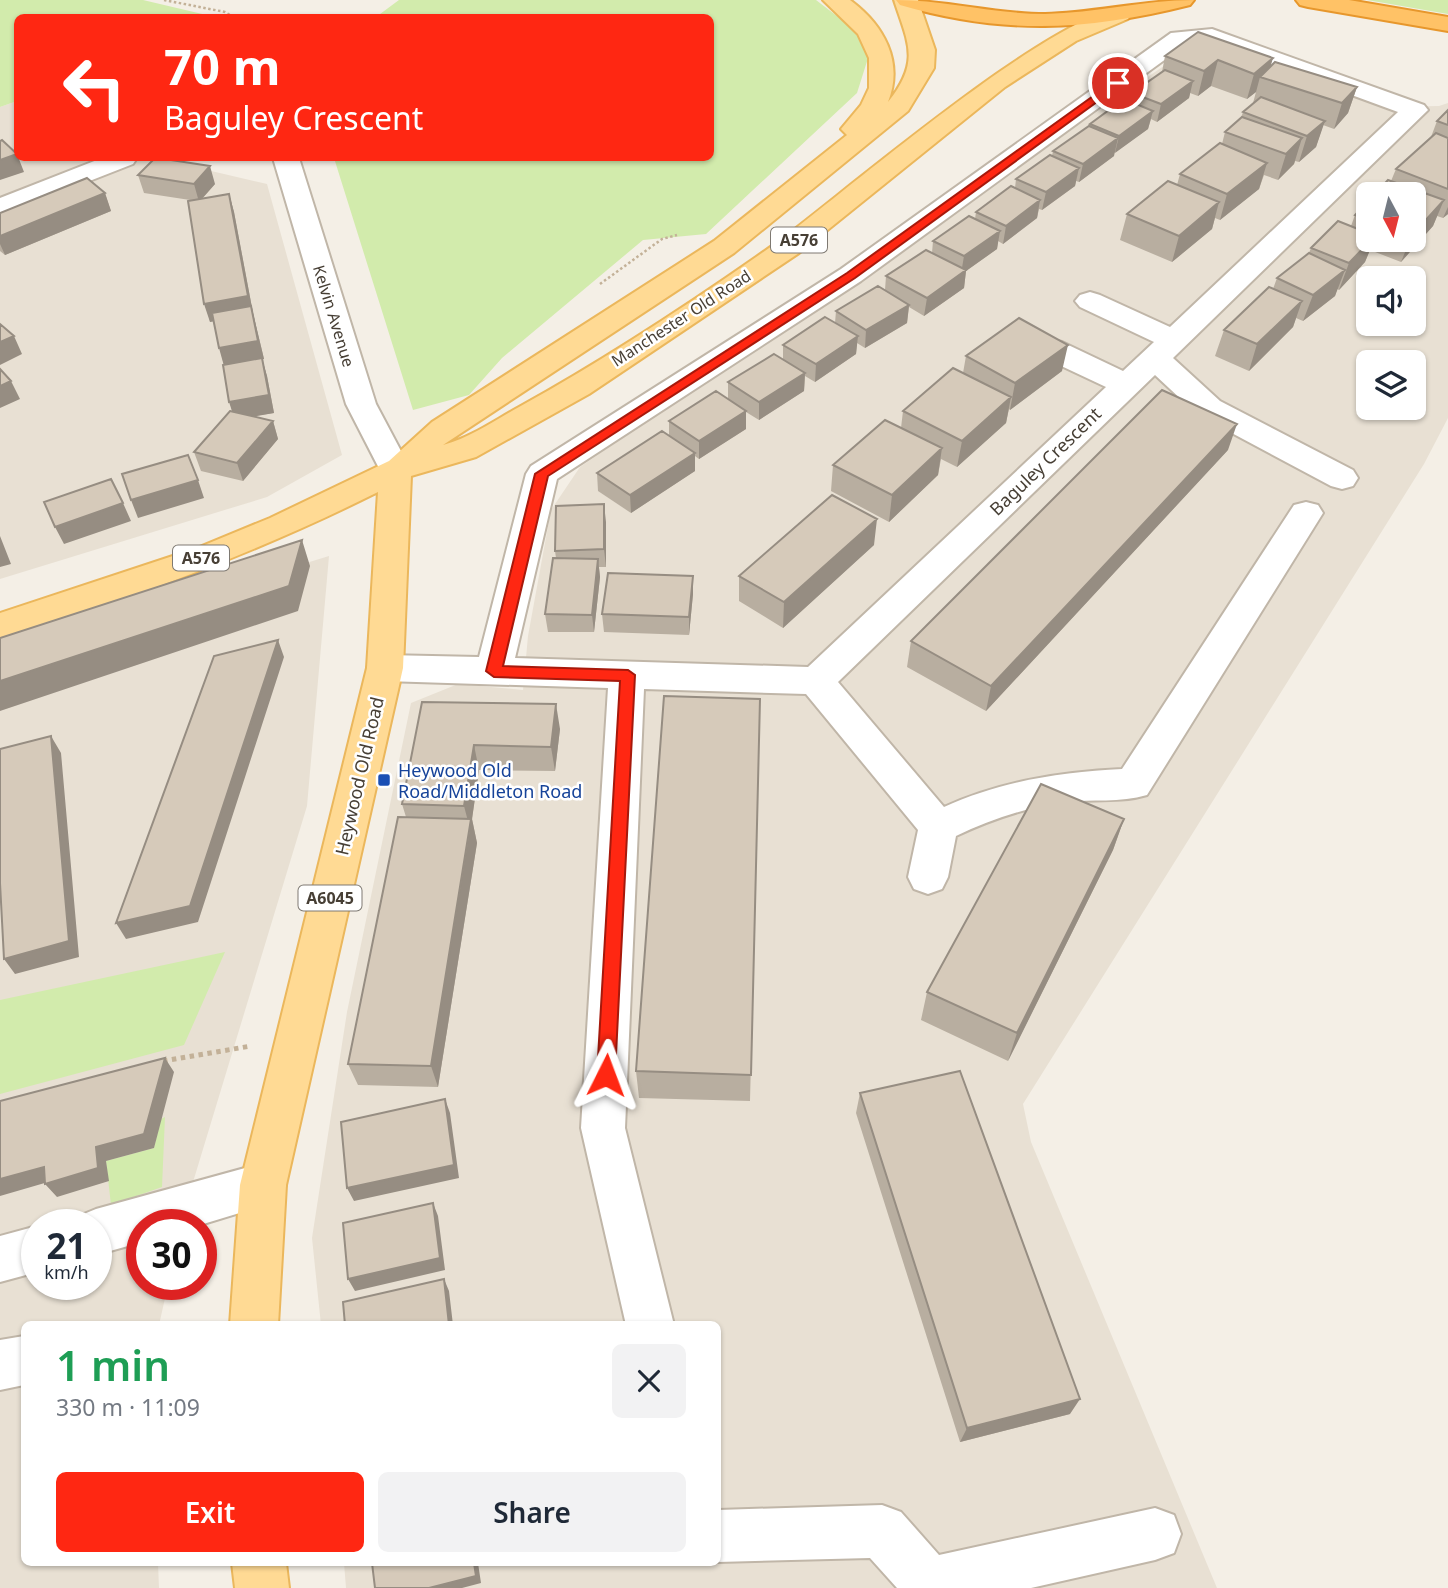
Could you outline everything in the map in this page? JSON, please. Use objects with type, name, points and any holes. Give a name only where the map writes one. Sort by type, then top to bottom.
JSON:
[{"type":"highway","name":"A576","points":[[907,0],[943,11],[994,20],[1067,20],[1121,14],[1182,0]]},
{"type":"highway","points":[[1308,0],[1440,23]]},
{"type":"main road","points":[[817,173],[876,103],[883,67],[871,32],[835,0]]},
{"type":"main road","name":"Manchester Old Road","points":[[395,470],[443,429],[724,247],[899,106],[912,89],[922,68],[923,50],[907,0]]},
{"type":"main road","name":"Manchester Old Road","points":[[0,625],[107,592],[260,536],[395,470],[465,450],[578,387],[789,247],[996,82],[1038,53],[1068,36],[1121,14]]},
{"type":"main road","name":"Heywood Old Road","points":[[254,1321],[263,1185],[385,668],[395,470]]},
{"type":"main road","points":[[259,1566],[262,1588]]},
{"type":"street","name":"Baguley Crescent","points":[[494,671],[542,474],[851,275],[1179,38],[1190,35],[1212,36],[1415,110],[816,681]]},
{"type":"street","points":[[0,208],[117,161]]},
{"type":"street","name":"Kelvin Avenue","points":[[287,161],[361,404],[395,470]]},
{"type":"street","points":[[1090,301],[1164,349],[1209,408],[1342,478]]},
{"type":"street","points":[[1051,349],[1126,384]]},
{"type":"street","points":[[938,827],[983,806],[1065,787],[1133,784],[1306,513]]},
{"type":"street","points":[[385,668],[816,681],[938,827]]},
{"type":"street","points":[[628,675],[603,1128],[649,1321]]},
{"type":"street","points":[[928,877],[938,827]]},
{"type":"street","points":[[112,1227],[263,1185]]},
{"type":"street","points":[[0,1259],[21,1253]]},
{"type":"street","points":[[0,1365],[21,1362]]},
{"type":"street","points":[[721,1536],[882,1531],[929,1584],[1155,1534]]},
{"type":"path","points":[[164,0],[228,14]]},
{"type":"path","points":[[151,1064],[297,1039]]},
{"type":"shaded area","points":[[1209,47],[1383,107],[1439,106],[1448,103],[1448,418],[1424,464],[1023,1104],[1031,1142],[1217,1588],[346,1588],[344,1566],[721,1566],[721,1321],[321,1321],[312,1238],[347,1012],[411,703],[458,684],[523,690],[528,636],[551,510],[580,467],[1187,50]]},
{"type":"shaded area","points":[[14,102],[14,161],[179,161],[177,163],[267,184],[342,455],[267,497],[0,579],[0,107]]},
{"type":"shaded area","points":[[329,556],[307,806],[190,1192],[165,1209],[126,1209],[126,1300],[165,1300],[160,1321],[21,1321],[21,1566],[158,1566],[159,1588],[0,1588],[0,657]]},
{"type":"green space","points":[[0,0],[143,0],[202,14],[14,14],[14,102],[0,107]]},
{"type":"green space","points":[[399,0],[816,0],[855,30],[869,55],[857,93],[706,234],[643,240],[502,358],[469,395],[413,410],[335,161],[714,161],[714,14],[380,14]]},
{"type":"green space","points":[[1367,0],[1448,0],[1448,14]]},
{"type":"green space","points":[[225,952],[184,1045],[0,1094],[0,1000]]},
{"type":"green space","points":[[165,1117],[162,1187],[111,1205],[106,1161],[154,1148],[161,1119]]},
{"type":"building","points":[[1198,32],[1273,58],[1254,74],[1218,60],[1204,71],[1165,56]]},
{"type":"building","points":[[1275,62],[1357,87],[1342,103],[1260,77]]},
{"type":"building","points":[[1165,70],[1193,81],[1161,104],[1132,93]]},
{"type":"building","points":[[1261,97],[1325,121],[1307,136],[1243,112]]},
{"type":"building","points":[[1124,99],[1153,111],[1119,136],[1090,124]]},
{"type":"building","points":[[1448,110],[1448,125],[1437,121]]},
{"type":"building","points":[[1242,117],[1302,138],[1286,154],[1225,132]]},
{"type":"building","points":[[1089,126],[1118,138],[1083,164],[1053,151]]},
{"type":"building","points":[[1436,133],[1448,138],[1448,189],[1396,169]]},
{"type":"building","points":[[0,141],[14,151],[14,155],[0,160]]},
{"type":"building","points":[[1220,143],[1267,163],[1227,194],[1180,174]]},
{"type":"building","points":[[1050,155],[1079,168],[1046,192],[1016,179]]},
{"type":"building","points":[[152,161],[210,166],[194,184],[138,175]]},
{"type":"building","points":[[87,178],[105,193],[0,236],[0,213]]},
{"type":"building","points":[[1168,181],[1219,202],[1179,236],[1127,214]]},
{"type":"building","points":[[1011,186],[1040,200],[1006,226],[976,212]]},
{"type":"building","points":[[229,194],[248,296],[204,304],[188,201]]},
{"type":"building","points":[[1426,194],[1444,200],[1426,220]]},
{"type":"building","points":[[969,216],[1000,231],[964,256],[933,241]]},
{"type":"building","points":[[1338,221],[1356,228],[1356,252],[1360,252],[1349,263],[1311,248]]},
{"type":"building","points":[[926,250],[966,270],[927,298],[886,276]]},
{"type":"building","points":[[1309,253],[1345,270],[1313,295],[1277,278]]},
{"type":"building","points":[[878,286],[909,305],[866,330],[836,311]]},
{"type":"building","points":[[1269,287],[1302,301],[1257,344],[1224,330]]},
{"type":"building","points":[[251,306],[258,341],[219,348],[212,313]]},
{"type":"building","points":[[825,317],[858,336],[816,364],[783,345]]},
{"type":"building","points":[[1019,318],[1068,345],[1015,383],[966,356]]},
{"type":"building","points":[[0,324],[14,336],[0,342]]},
{"type":"building","points":[[774,354],[805,373],[759,402],[728,382]]},
{"type":"building","points":[[262,358],[269,395],[229,402],[223,365]]},
{"type":"building","points":[[953,368],[1011,397],[962,441],[903,411]]},
{"type":"building","points":[[0,369],[11,381],[0,386]]},
{"type":"building","points":[[1162,390],[1237,424],[991,686],[911,641]]},
{"type":"building","points":[[716,391],[746,411],[699,441],[669,421]]},
{"type":"building","points":[[230,411],[273,421],[237,463],[194,452]]},
{"type":"building","points":[[885,420],[942,448],[892,495],[833,465]]},
{"type":"building","points":[[662,431],[695,453],[630,495],[597,473]]},
{"type":"building","points":[[188,455],[198,480],[131,500],[122,474]]},
{"type":"building","points":[[111,479],[123,503],[55,527],[44,502]]},
{"type":"building","points":[[832,495],[877,519],[784,602],[739,576]]},
{"type":"building","points":[[604,504],[604,549],[555,551],[556,506]]},
{"type":"building","points":[[302,540],[289,586],[0,681],[0,638]]},
{"type":"building","points":[[553,558],[598,559],[592,615],[545,614]]},
{"type":"building","points":[[608,573],[693,576],[689,617],[602,614]]},
{"type":"building","points":[[278,640],[190,906],[116,923],[214,656]]},
{"type":"building","points":[[664,696],[760,699],[751,1075],[636,1071]]},
{"type":"building","points":[[422,702],[556,704],[551,747],[474,745],[464,806],[402,804]]},
{"type":"building","points":[[51,736],[69,941],[4,959],[0,883],[0,749]]},
{"type":"building","points":[[1041,784],[1124,819],[1017,1033],[927,992]]},
{"type":"building","points":[[398,817],[471,819],[431,1066],[348,1064]]},
{"type":"building","points":[[165,1058],[144,1134],[96,1147],[98,1168],[45,1184],[44,1167],[0,1179],[0,1101]]},
{"type":"building","points":[[960,1071],[1080,1399],[967,1428],[860,1093]]},
{"type":"building","points":[[445,1099],[454,1165],[347,1188],[341,1122]]},
{"type":"building","points":[[433,1203],[440,1258],[348,1279],[343,1223]]},
{"type":"building","points":[[444,1279],[449,1321],[345,1321],[343,1302]]},
{"type":"building","points":[[372,1566],[474,1566],[476,1576],[429,1588],[375,1588]]},
{"type":"place","name":"Heywood Old Road/Middleton Road","points":[[384,780]]},
{"type":"route","points":[[606,1075],[628,675],[494,671],[542,474],[851,275],[1118,83]]}]
